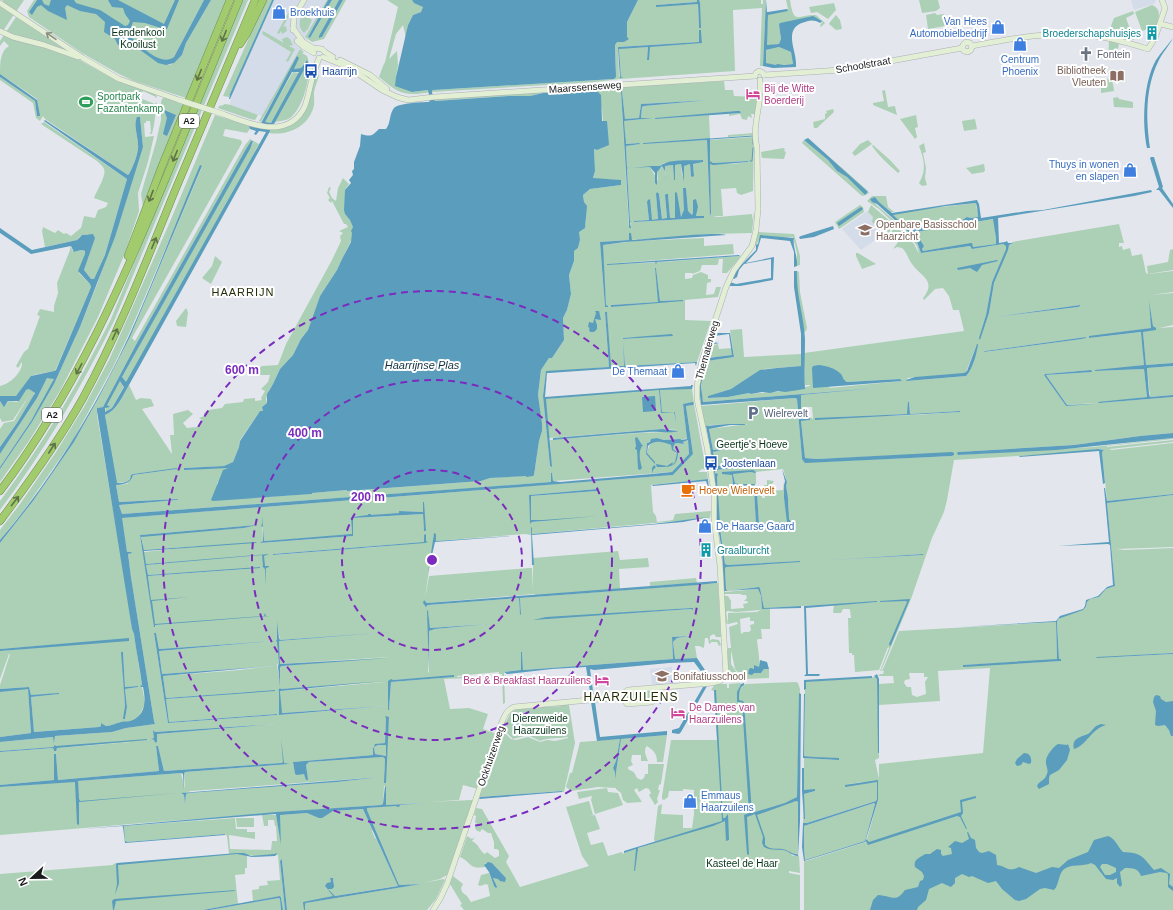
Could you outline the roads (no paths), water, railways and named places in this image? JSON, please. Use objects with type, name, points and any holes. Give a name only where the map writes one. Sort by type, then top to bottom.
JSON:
[{"type":"highway","name":"A2","points":[[116,293],[134,240],[160,173],[230,0]]},
{"type":"highway","name":"A2","points":[[0,491],[39,436],[91,346],[139,242],[239,0]]},
{"type":"highway","name":"A2","points":[[0,521],[56,442],[83,398],[103,359],[127,307],[255,0]]},
{"type":"highway","name":"A2","points":[[231,56],[247,34],[263,0]]},
{"type":"street","points":[[304,0],[294,17],[293,28],[295,36],[301,44],[319,56]]},
{"type":"street","points":[[1162,0],[1165,8],[1161,24],[1173,27]]},
{"type":"street","points":[[0,3],[83,58],[119,79],[248,123],[261,126],[275,127],[286,125],[296,118],[303,110],[307,99],[314,71],[322,49],[313,48],[303,42],[293,28]]},
{"type":"street","name":"Schoolstraat","points":[[764,75],[841,70],[962,48],[968,52],[971,50],[972,46],[1034,36],[1082,34],[1106,37],[1148,49],[1161,24]]},
{"type":"street","points":[[0,31],[13,37],[44,45],[83,58]]},
{"type":"street","points":[[317,48],[315,50],[319,56]]},
{"type":"street","name":"Maarssenseweg","points":[[319,56],[339,63],[358,73],[392,96],[408,100],[432,97],[755,76]]},
{"type":"street","points":[[759,71],[764,75],[760,80],[755,76],[759,71]]},
{"type":"street","name":"Thematerweg","points":[[658,687],[717,682],[726,676],[721,572],[714,520],[714,493],[697,386],[702,359],[726,287],[734,270],[752,246],[756,230],[758,209],[756,127],[761,93],[760,80]]},
{"type":"street","points":[[658,687],[652,702],[627,704],[622,697],[628,690],[658,687]]},
{"type":"street","name":"Ockhuizerweg","points":[[432,910],[440,899],[447,885],[506,712],[510,708],[514,707],[622,697]]},
{"type":"water","points":[[37,0],[42,0],[44,4],[49,6],[51,0],[74,0],[76,3],[100,10],[125,26],[128,25],[130,21],[123,8],[112,7],[108,0],[118,0],[164,24],[175,0],[179,0],[167,29],[145,23],[133,22],[131,28],[132,38],[152,55],[163,60],[174,57],[204,0],[211,0],[186,43],[182,55],[174,63],[166,65],[158,63],[132,44],[118,45],[115,39],[104,32],[105,22],[96,14],[80,11],[67,5],[65,8],[67,20],[48,11],[41,5],[37,7],[32,15],[29,12]]},
{"type":"water","points":[[272,0],[274,0],[229,99],[230,94]]},
{"type":"water","points":[[328,0],[332,0],[310,38],[308,37]]},
{"type":"water","points":[[339,0],[343,0],[322,37],[319,38],[319,36]]},
{"type":"water","name":"Haarrijnse Plas","points":[[412,0],[638,0],[627,22],[627,37],[629,39],[624,42],[617,42],[615,45],[616,77],[614,79],[432,91],[433,99],[435,101],[530,96],[543,93],[596,90],[601,95],[602,121],[607,121],[609,145],[597,150],[594,149],[595,171],[593,178],[621,180],[621,185],[590,189],[583,195],[584,202],[587,206],[585,228],[579,232],[580,240],[578,248],[574,251],[574,261],[569,275],[571,294],[567,310],[563,318],[564,340],[552,358],[549,358],[541,370],[538,395],[542,431],[534,475],[526,477],[490,478],[481,481],[213,501],[211,500],[223,470],[228,468],[184,470],[184,468],[224,466],[233,462],[240,441],[260,411],[263,411],[262,407],[267,403],[267,394],[280,369],[293,355],[301,339],[308,330],[320,296],[337,270],[351,242],[351,231],[353,227],[344,210],[345,190],[351,183],[349,180],[353,175],[352,171],[354,169],[354,162],[360,146],[361,134],[371,135],[379,129],[386,129],[389,124],[392,110],[397,106],[411,103],[429,102],[430,100],[428,90],[412,92],[395,86],[408,25],[413,15],[421,12],[423,7],[414,3]]},
{"type":"water","points":[[697,0],[699,0],[700,3],[701,28],[699,28],[698,4],[656,7],[656,5],[697,2]]},
{"type":"water","points":[[766,0],[767,12],[787,9],[788,11],[768,15],[767,45],[779,44],[781,39],[780,23],[813,16],[822,21],[820,23],[816,21],[805,22],[798,25],[794,29],[792,41],[796,67],[773,68],[763,66]],"holes":[[[779,47],[791,52],[793,64],[776,65],[766,63],[766,50]]]},
{"type":"water","points":[[699,30],[701,30],[702,43],[650,47],[649,60],[647,60],[648,47],[619,49],[621,77],[623,78],[620,78],[618,47],[699,42]]},
{"type":"water","points":[[1173,38],[1160,59],[1151,83],[1147,115],[1150,148],[1147,148],[1144,115],[1148,80],[1156,60]]},
{"type":"water","points":[[297,56],[299,58],[294,69],[301,68],[307,60],[308,62],[304,70],[121,398],[113,410],[105,415],[117,483],[124,483],[128,481],[133,474],[177,468],[133,475],[127,483],[116,485],[119,502],[178,499],[119,505],[122,514],[551,482],[551,473],[553,481],[560,482],[672,472],[689,454],[688,440],[683,442],[684,444],[676,443],[674,445],[673,449],[678,453],[678,458],[676,462],[672,466],[665,467],[657,467],[656,464],[667,466],[673,462],[672,465],[675,462],[677,453],[672,450],[671,445],[653,442],[648,446],[647,453],[655,464],[646,454],[647,443],[650,442],[651,439],[657,438],[664,440],[687,439],[683,404],[693,402],[693,405],[686,406],[693,454],[673,475],[122,518],[127,552],[132,553],[128,554],[131,577],[155,724],[126,728],[112,732],[55,736],[54,743],[53,737],[0,742],[0,737],[31,733],[28,689],[0,692],[0,689],[29,687],[31,695],[59,693],[31,697],[34,732],[99,727],[101,726],[101,723],[108,726],[135,719],[142,712],[144,707],[144,692],[143,687],[140,686],[142,685],[140,672],[97,408],[103,407],[138,341],[246,149],[251,141],[253,141],[250,149],[122,377],[126,382],[266,132],[259,131],[256,135],[254,134],[256,131],[250,129],[249,126],[259,127]],"holes":[[[292,72],[299,72],[271,123],[265,122]],[[120,381],[124,387],[112,408],[105,412],[105,408],[110,407],[107,405]]]},
{"type":"water","points":[[0,74],[37,100],[40,116],[37,116],[35,101],[0,77]]},
{"type":"water","points":[[621,91],[625,119],[639,118],[641,104],[710,100],[644,106],[642,107],[641,118],[653,118],[624,121],[626,144],[640,144],[626,146],[631,228],[629,228]]},
{"type":"water","points":[[164,110],[176,115],[167,136],[163,134],[167,118]]},
{"type":"water","points":[[740,111],[741,113],[655,119],[655,118]]},
{"type":"water","points":[[137,117],[140,117],[143,147],[115,237],[80,327],[54,384],[32,422],[0,469],[31,421],[54,379],[47,378],[37,398],[0,454],[0,447],[17,423],[35,393],[29,389],[26,390],[19,401],[8,401],[4,407],[0,401],[0,396],[16,396],[31,376],[56,370],[91,287],[78,271],[85,251],[81,250],[74,252],[71,246],[31,254],[0,233],[0,228],[32,250],[77,240],[82,235],[93,234],[95,238],[84,270],[91,279],[94,279],[105,255],[127,179],[44,121],[45,120],[128,175],[135,162],[138,149],[136,125]]},
{"type":"water","points":[[710,138],[710,161],[713,163],[748,162],[710,164],[710,217],[707,140],[643,143]]},
{"type":"water","points":[[808,138],[868,192],[865,195],[847,177],[837,171],[828,160],[804,140]]},
{"type":"water","points":[[1154,157],[1163,187],[1162,188],[1173,204],[1173,208],[1159,190],[1156,190],[1159,187],[1150,158]]},
{"type":"water","points":[[680,160],[703,160],[703,162],[693,164],[694,176],[692,177],[690,164],[684,166],[684,182],[681,164],[675,165],[675,180],[673,165],[665,166],[666,181],[665,171],[662,166],[657,172],[657,185],[655,183],[655,173],[650,167],[632,168],[660,166],[664,163]]},
{"type":"water","points":[[200,165],[202,166],[130,337],[98,399],[74,442],[33,501],[0,543],[0,540],[55,468],[102,390],[129,336]]},
{"type":"water","points":[[683,188],[686,188],[688,211],[692,215],[693,200],[696,199],[698,207],[696,216],[704,216],[704,218],[634,222],[649,220],[647,202],[650,199],[652,220],[658,219],[657,192],[659,194],[662,219],[667,218],[666,194],[668,194],[670,218],[675,218],[675,192],[677,193],[681,217],[684,210]]},
{"type":"water","points":[[1151,190],[1152,192],[998,218],[999,243],[1007,241],[1008,243],[1013,243],[1009,245],[994,283],[989,313],[980,340],[979,338],[986,315],[992,282],[1006,246],[1003,244],[972,249],[970,246],[921,253],[916,239],[870,199],[875,197],[892,213],[977,200],[981,218],[1043,210]],"holes":[[[976,203],[978,217],[967,217],[962,220],[917,227],[913,228],[911,231],[938,230],[939,228],[993,219],[996,244],[973,247],[971,243],[923,251],[922,249],[924,246],[920,240],[893,215],[946,206]]]},
{"type":"water","points":[[861,207],[863,209],[862,210],[839,226],[837,223]]},
{"type":"water","points":[[833,226],[834,229],[814,237],[800,239],[799,237],[801,236]]},
{"type":"water","points":[[629,233],[631,233],[632,240],[710,234],[726,235],[625,242],[603,245],[606,305],[608,306],[605,307],[600,242],[629,240]]},
{"type":"water","points":[[760,235],[794,238],[797,266],[794,267],[794,252],[790,241],[761,238],[757,251],[746,263],[774,257],[773,280],[740,286],[729,286],[730,282],[736,284],[771,278],[771,259],[744,264],[739,270],[737,277],[734,279],[732,278],[739,267],[756,250],[756,245],[758,244]]},
{"type":"water","points":[[740,256],[657,262],[656,264],[655,262],[607,265],[607,264]]},
{"type":"water","points":[[997,260],[998,261],[982,265],[977,272],[970,268],[958,270],[957,268]]},
{"type":"water","points":[[655,268],[660,301],[683,301],[611,307],[611,305],[658,302]]},
{"type":"water","points":[[794,271],[797,271],[805,339],[805,389],[708,398],[708,396],[731,389],[760,370],[801,366],[801,334],[794,287]]},
{"type":"water","points":[[1149,300],[1153,326],[1156,330],[1143,332],[1146,365],[1173,363],[1173,366],[1147,368],[1149,394],[1150,397],[1173,395],[1173,397],[1099,403],[1098,402],[1147,397],[1144,369],[1095,371],[1144,365],[1141,332],[1089,338],[1089,336],[1151,328]]},
{"type":"water","points":[[1080,305],[1078,307],[995,317]]},
{"type":"water","points":[[595,311],[599,311],[601,320],[595,319],[597,329],[594,332],[590,332],[590,328],[588,327],[589,322],[593,323],[596,313]]},
{"type":"water","points":[[605,312],[607,312],[611,366],[624,366],[623,340],[625,366],[697,362],[696,366],[695,363],[547,373],[545,397],[693,385],[692,389],[660,390],[662,412],[674,412],[661,413],[659,390],[546,399],[552,467],[550,466],[543,396],[546,371],[609,367]]},
{"type":"water","points":[[718,320],[720,320],[716,333],[730,333],[734,357],[707,361],[704,365],[703,362]],"holes":[[[729,334],[732,355],[708,358],[711,345],[719,343],[712,342],[714,336]]]},
{"type":"water","points":[[672,334],[673,336],[623,339]]},
{"type":"water","points":[[1086,337],[1082,339],[984,352],[985,351]]},
{"type":"water","points":[[977,344],[974,362],[966,376],[906,380],[915,377],[964,373],[967,371]]},
{"type":"water","points":[[819,365],[836,370],[847,382],[900,379],[902,381],[813,388],[812,368],[813,366]]},
{"type":"water","points":[[702,367],[704,368],[701,386],[703,402],[889,387],[801,395],[801,418],[810,418],[810,420],[801,421],[805,458],[817,459],[952,452],[954,455],[805,463],[802,459],[797,399],[701,405],[699,386]]},
{"type":"water","points":[[1091,370],[1092,372],[1046,375],[1067,405],[1094,404],[1066,406],[1044,375],[1045,374]]},
{"type":"water","points":[[655,396],[656,411],[643,412],[642,397]]},
{"type":"water","points":[[908,402],[910,414],[960,412],[815,420],[815,418],[907,414]]},
{"type":"water","points":[[745,424],[709,429],[713,450],[729,448],[713,452],[716,466],[768,464],[770,458],[772,465],[715,470],[715,473],[718,474],[720,524],[722,525],[720,528],[725,564],[800,562],[726,567],[727,591],[724,591],[722,551],[717,522],[714,469],[706,426]]},
{"type":"water","points":[[662,429],[678,431],[553,440],[553,438]]},
{"type":"water","points":[[1173,433],[1173,438],[1056,450],[958,455],[957,453],[1074,445]]},
{"type":"water","points":[[637,437],[644,446],[642,446],[640,451],[642,468],[640,470],[638,469],[637,450],[635,449],[635,438]]},
{"type":"water","points":[[1098,449],[1104,450],[1102,452],[1105,483],[1103,484],[1099,451],[1019,457],[1020,456]]},
{"type":"water","points":[[654,465],[656,467],[652,474],[652,468]]},
{"type":"water","points":[[782,469],[787,482],[786,486],[789,519],[791,522],[799,522],[756,525],[754,489],[757,492],[759,524],[787,522],[784,498],[785,481]]},
{"type":"water","points":[[753,470],[756,472],[755,473],[750,472],[733,474],[735,483],[755,485],[733,486],[732,475],[722,474],[722,472]]},
{"type":"water","points":[[708,479],[709,490],[706,481],[652,485]]},
{"type":"water","points":[[1104,488],[1107,501],[1173,495],[1107,503],[1115,586],[1106,589],[1099,597],[1090,599],[1083,610],[1058,619],[1059,659],[1061,659],[1061,661],[963,667],[963,665],[1057,659],[1056,622],[960,627],[1056,621],[1060,616],[1083,609],[1086,600],[1098,596],[1107,587],[1113,585],[1110,545],[1058,546],[1109,542]]},
{"type":"water","points":[[597,489],[597,491],[531,496],[531,520],[598,516],[532,522],[530,524],[529,495]]},
{"type":"water","points":[[424,502],[426,531],[424,531],[423,514],[353,518],[353,536],[260,543],[263,541],[263,528],[265,541],[352,534],[352,517],[368,514],[399,513],[399,511],[423,512]]},
{"type":"water","points":[[708,517],[683,522],[532,535],[534,565],[532,565],[531,528],[532,527],[532,534],[653,524]]},
{"type":"water","points":[[257,525],[244,528],[141,537],[144,550],[257,543],[144,551],[146,564],[269,554],[264,556],[265,566],[269,566],[266,568],[265,586],[265,569],[262,566],[262,555],[146,565],[148,575],[260,567],[148,576],[151,600],[189,597],[152,601],[155,624],[264,616],[265,613],[266,616],[270,616],[155,625],[154,627],[140,535]]},
{"type":"water","points":[[434,533],[436,534],[436,541],[525,535],[435,542],[428,573]]},
{"type":"water","points":[[426,534],[426,541],[428,542],[425,543],[273,555],[424,542],[424,535]]},
{"type":"water","points":[[923,554],[923,555],[831,560]]},
{"type":"water","points":[[717,581],[717,583],[697,585],[520,598],[520,615],[519,598],[428,605],[426,607],[423,603],[424,600],[427,603]]},
{"type":"water","points":[[759,587],[764,608],[801,606],[801,608],[762,609],[761,596],[758,589],[730,591]]},
{"type":"water","points":[[910,599],[890,646],[889,644],[907,602],[880,601]]},
{"type":"water","points":[[877,601],[806,608],[808,674],[820,674],[819,676],[804,676],[806,674],[804,606]]},
{"type":"water","points":[[693,608],[693,610],[533,620],[546,617]]},
{"type":"water","points":[[428,610],[430,628],[488,624],[435,629],[429,631],[429,673],[427,611]]},
{"type":"water","points":[[277,621],[280,640],[391,632],[279,641],[280,664],[389,658],[282,666],[280,667],[280,687],[276,640]]},
{"type":"water","points":[[154,633],[156,633],[159,649],[273,641],[159,651],[162,674],[274,666],[163,676],[166,698],[275,690],[166,699],[169,722],[277,715],[168,723]]},
{"type":"water","points":[[690,636],[677,638],[673,642],[675,659],[697,658],[705,670],[705,680],[701,680],[703,679],[703,674],[694,662],[594,670],[590,669],[594,698],[591,698],[586,667],[507,674],[504,672],[521,670],[521,652],[523,670],[673,659],[672,637]]},
{"type":"water","points":[[129,638],[129,641],[0,651],[0,649]]},
{"type":"water","points":[[121,652],[123,652],[125,687],[138,686],[125,689],[127,707],[125,719],[123,719],[125,705]]},
{"type":"water","points":[[1173,654],[1096,658],[1097,657]]},
{"type":"water","points":[[760,660],[767,662],[769,669],[764,669],[761,673],[754,673],[752,675],[748,674],[749,669],[754,669],[754,665],[759,667]]},
{"type":"water","points":[[877,674],[879,679],[879,753],[877,679],[874,676]]},
{"type":"water","points":[[454,675],[454,677],[391,682],[388,710],[388,681],[391,679]]},
{"type":"water","points":[[872,676],[872,678],[806,682],[806,689],[804,690],[804,680]]},
{"type":"water","points":[[383,681],[280,691],[282,713],[384,706],[279,715],[278,690],[280,688]]},
{"type":"water","points":[[744,683],[741,687],[739,700],[743,701],[744,703],[752,813],[785,803],[797,797],[799,693],[801,694],[800,821],[798,856],[785,851],[764,847],[762,843],[763,837],[755,814],[747,817],[749,855],[747,854],[744,815],[749,813],[742,702],[737,702],[737,692],[741,684]],"holes":[[[796,801],[798,802],[798,854],[793,854],[783,849],[767,847],[765,845],[765,838],[757,815]]]},
{"type":"water","points":[[707,686],[681,732],[679,734],[672,733],[672,730],[679,728],[703,687]]},
{"type":"water","points":[[714,690],[716,690],[723,818],[725,818],[728,814],[729,840],[726,841],[725,821],[713,826],[638,848],[634,871],[636,849],[624,853],[624,851],[722,821]]},
{"type":"water","points":[[804,694],[804,756],[839,758],[839,760],[803,758]]},
{"type":"water","points":[[1156,695],[1160,696],[1161,699],[1166,702],[1173,701],[1173,736],[1171,736],[1165,725],[1155,725],[1156,711],[1153,702]]},
{"type":"water","points":[[591,702],[595,702],[600,737],[667,731],[667,735],[621,739],[615,779],[615,772],[613,768],[616,761],[620,739],[597,741]]},
{"type":"water","points":[[385,716],[389,717],[386,783],[384,783],[385,759],[383,757],[309,762],[306,765],[308,780],[306,780],[304,774],[295,774],[293,762],[373,755],[373,748],[375,744],[385,743]],"holes":[[[378,745],[386,745],[386,756],[375,754],[374,747]]]},
{"type":"water","points":[[517,716],[521,732],[518,735],[512,728],[514,718]]},
{"type":"water","points":[[276,724],[157,734],[157,742],[155,743],[154,740],[151,739],[154,738],[153,730],[155,732]]},
{"type":"water","points":[[1101,724],[1106,725],[1096,730],[1082,745],[1074,749],[1073,745],[1075,740],[1088,734],[1096,726]]},
{"type":"water","points":[[281,738],[284,763],[290,764],[185,772],[184,790],[183,774],[181,773],[78,781],[80,801],[178,793],[79,802],[79,825],[77,824],[75,782],[0,787],[0,785],[54,780],[54,754],[56,754],[58,780],[159,771],[156,746],[158,746],[164,771],[281,763],[283,762]]},
{"type":"water","points":[[147,739],[57,748],[56,751],[54,751],[53,748],[0,752],[54,747],[54,745]]},
{"type":"water","points":[[1058,744],[1068,744],[1070,750],[1067,760],[1059,770],[1050,775],[1049,784],[1039,789],[1037,786],[1038,784],[1047,774],[1047,758],[1052,749]]},
{"type":"water","points":[[1024,753],[1030,756],[1031,763],[1029,764],[1023,762],[1021,765],[1017,766],[1015,763],[1017,759]]},
{"type":"water","points":[[802,768],[804,768],[804,790],[815,789],[815,791],[804,794],[805,819],[802,791]]},
{"type":"water","points":[[381,777],[337,782],[189,793],[186,794],[185,804],[184,795],[181,793]]},
{"type":"water","points":[[878,780],[878,800],[866,839],[869,842],[961,812],[960,800],[976,796],[976,798],[962,802],[963,813],[961,816],[967,829],[960,817],[957,816],[868,845],[866,841],[804,861],[802,847],[803,823],[876,801],[877,799],[877,782],[845,787],[845,785]],"holes":[[[874,803],[875,804],[865,841],[805,860],[804,826]]]},
{"type":"water","points":[[385,786],[386,805],[425,803],[400,805],[399,807],[367,808],[399,885],[421,884],[306,903],[305,910],[303,902],[333,896],[325,886],[327,883],[331,882],[330,878],[333,878],[334,887],[332,889],[328,889],[335,896],[398,886],[363,809],[333,811],[322,818],[307,813],[280,815],[281,845],[276,814],[124,826],[125,841],[127,842],[225,834],[125,843],[122,826],[82,829],[276,812],[381,805],[383,804]]},
{"type":"water","points":[[562,792],[479,799],[480,797]]},
{"type":"water","points":[[967,832],[971,838],[975,840],[976,848],[979,852],[982,853],[989,851],[996,855],[997,865],[1009,869],[1019,867],[1036,873],[1052,867],[1059,868],[1068,860],[1088,852],[1094,840],[1108,836],[1115,841],[1123,852],[1138,854],[1144,858],[1154,870],[1161,868],[1170,874],[1169,884],[1173,887],[1173,891],[1168,887],[1167,873],[1160,872],[1141,876],[1135,869],[1125,868],[1120,872],[1122,885],[1120,887],[1117,883],[1117,878],[1113,880],[1106,879],[1095,865],[1091,863],[1066,868],[1061,872],[1057,886],[1054,890],[1045,888],[1040,889],[1026,899],[1019,901],[1015,900],[1002,889],[996,881],[988,883],[972,876],[969,877],[962,874],[955,878],[955,883],[951,887],[942,883],[929,889],[926,900],[918,907],[917,910],[870,910],[873,900],[878,895],[896,898],[905,890],[918,887],[924,876],[922,872],[915,867],[915,862],[917,859],[925,854],[930,854],[937,849],[941,850],[941,854],[943,856],[952,854],[951,848],[948,847],[955,841],[962,843],[969,839]],"holes":[[[1102,864],[1107,864],[1116,868],[1116,872],[1110,875],[1105,875],[1100,867]]]},
{"type":"water","points":[[244,853],[251,856],[277,854],[275,856],[252,857],[237,854],[118,865],[119,883],[115,895],[117,884],[117,863]]},
{"type":"water","points":[[282,859],[287,910],[285,910],[280,861]]},
{"type":"water","points":[[488,862],[492,863],[506,878],[505,882],[493,878],[497,887],[496,888],[484,865]]},
{"type":"water","points":[[236,890],[116,901],[113,910],[112,901],[114,899]]},
{"type":"water","points":[[280,896],[283,910],[281,910],[279,898],[203,910]]},
{"type":"waterway","points":[[710,139],[753,136]]},
{"type":"waterway","points":[[753,139],[753,144]]},
{"type":"waterway","points":[[750,161],[752,161],[753,148]]},
{"type":"place","name":"Broekhuis","points":[[279,12]]},
{"type":"place","name":"Van Hees Automobielbedrijf","points":[[998,27]]},
{"type":"place","name":"Broederschapshuisjes","points":[[1152,33]]},
{"type":"place","name":"Centrum Phoenix","points":[[1020,44]]},
{"type":"place","name":"Fontein","points":[[1086,54]]},
{"type":"place","name":"Haarrijn","points":[[311,71]]},
{"type":"place","name":"Bibliotheek Vleuten","points":[[1117,76]]},
{"type":"place","name":"Bij de Witte Boerderij","points":[[753,94]]},
{"type":"place","name":"Sportpark Fazantenkamp","points":[[86,102]]},
{"type":"place","name":"Thuys in wonen en slapen","points":[[1130,170]]},
{"type":"place","name":"Openbare Basisschool Haarzicht","points":[[865,230]]},
{"type":"place","name":"De Themaat","points":[[678,371]]},
{"type":"place","name":"Wielrevelt","points":[[753,413]]},
{"type":"place","name":"Joostenlaan","points":[[711,463]]},
{"type":"place","name":"Hoeve Wielrevelt","points":[[688,490]]},
{"type":"place","name":"De Haarse Gaard","points":[[705,526]]},
{"type":"place","name":"Graalburcht","points":[[706,550]]},
{"type":"place","name":"Bonifatiusschool","points":[[662,676]]},
{"type":"place","name":"Bed & Breakfast Haarzuilens","points":[[602,680]]},
{"type":"place","name":"De Dames van Haarzuilens","points":[[678,713]]},
{"type":"place","name":"Emmaus Haarzuilens","points":[[690,801]]},
{"type":"district","name":"HAARRIJN","points":[[243,292]]},
{"type":"district","name":"HAARZUILENS","points":[[631,697]]},
{"type":"park label","name":"Eendenkooi Kooilust","points":[[138,38]]},
{"type":"park label","name":"Geertje's Hoeve","points":[[752,444]]},
{"type":"park label","name":"Dierenweide Haarzuilens","points":[[540,724]]},
{"type":"park label","name":"Kasteel de Haar","points":[[742,863]]}]
